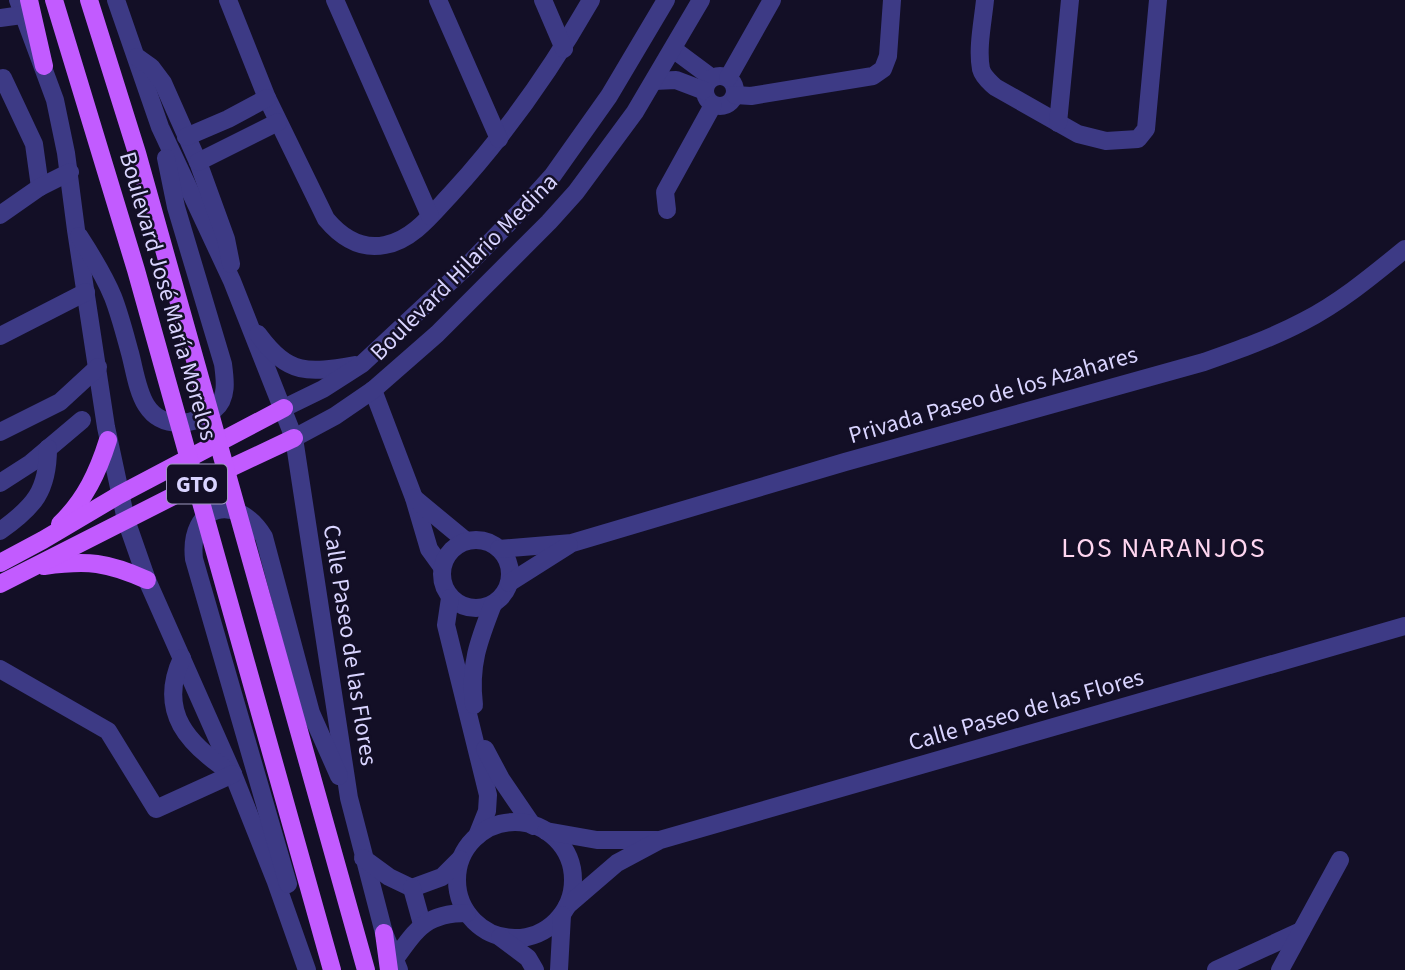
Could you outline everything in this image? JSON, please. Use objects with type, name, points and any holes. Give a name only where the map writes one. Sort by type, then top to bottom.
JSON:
[{"type":"main road","name":"Boulevard José María Morelos","points":[[54,0],[136,270],[332,970]]},
{"type":"main road","name":"Boulevard José María Morelos","points":[[89,0],[137,153],[366,970]]},
{"type":"main road","points":[[23,5],[44,66]]},
{"type":"main road","name":"Boulevard Hilario Medina","points":[[0,563],[119,495],[284,408]]},
{"type":"main road","points":[[43,540],[64,520],[88,490],[102,461],[107,433]]},
{"type":"main road","name":"Boulevard Hilario Medina","points":[[0,584],[295,438]]},
{"type":"main road","points":[[30,568],[82,562],[101,563],[119,567],[147,580]]},
{"type":"main road","points":[[384,933],[395,966]]},
{"type":"street","points":[[116,0],[160,127],[232,281],[243,314],[264,342],[298,369],[315,371],[362,364]]},
{"type":"street","points":[[229,0],[267,98],[326,219],[339,234],[355,243],[370,247],[399,241],[430,216],[499,139],[564,49],[592,0]]},
{"type":"street","points":[[335,0],[430,216]]},
{"type":"street","points":[[438,0],[499,139]]},
{"type":"street","points":[[544,0],[564,49]]},
{"type":"street","name":"Boulevard Hilario Medina","points":[[284,408],[362,364],[465,268],[526,205],[552,175],[609,96],[666,0]]},
{"type":"street","name":"Boulevard Hilario Medina","points":[[295,438],[335,416],[373,390],[437,334],[576,192],[605,155],[654,81],[701,0]]},
{"type":"street","points":[[667,210],[666,192],[718,89],[772,0]]},
{"type":"street","points":[[654,81],[676,80],[751,96],[873,76],[883,69],[888,56],[891,0]]},
{"type":"street","points":[[985,0],[981,72],[995,87],[1058,123],[1078,134],[1106,141],[1138,139],[1149,122],[1158,0]]},
{"type":"street","points":[[1058,123],[1070,0]]},
{"type":"street","points":[[0,18],[23,5]]},
{"type":"street","points":[[673,49],[718,89]]},
{"type":"street","points":[[135,56],[151,67],[163,83],[198,162],[226,239],[231,259],[232,281]]},
{"type":"street","points":[[44,66],[55,100],[70,173],[107,433],[126,520],[147,580],[233,774],[276,882],[306,968]]},
{"type":"street","points":[[1,77],[34,144],[40,187]]},
{"type":"street","points":[[186,137],[267,98]]},
{"type":"street","points":[[198,162],[278,122]]},
{"type":"street","points":[[215,125],[225,148]]},
{"type":"street","points":[[76,230],[98,264],[113,298],[139,394],[145,406],[163,420],[177,423],[194,422],[217,408],[226,383],[223,364],[176,207],[160,127]]},
{"type":"street","points":[[0,215],[40,187],[70,173]]},
{"type":"street","points":[[552,175],[576,192]]},
{"type":"street","name":"Privada Paseo de los Azahares","points":[[499,549],[572,543],[845,461],[1204,362],[1252,345],[1306,320],[1360,286],[1405,249]]},
{"type":"street","points":[[0,336],[86,292]]},
{"type":"street","name":"Calle Paseo de las Flores","points":[[243,314],[295,438],[349,798],[384,933]]},
{"type":"street","points":[[0,432],[16,422],[42,412],[68,395],[97,367]]},
{"type":"street","points":[[373,390],[414,498],[429,549],[442,567]]},
{"type":"street","points":[[68,395],[72,412],[107,433]]},
{"type":"street","points":[[0,531],[25,512],[42,491],[54,443],[42,412]]},
{"type":"street","points":[[0,483],[31,463],[82,420]]},
{"type":"street","points":[[414,498],[466,541]]},
{"type":"street","points":[[306,968],[289,888],[194,559],[194,537],[198,528],[207,516],[217,510],[232,509],[242,513],[256,523],[264,537],[311,713],[349,798]]},
{"type":"street","points":[[363,858],[389,877],[412,888],[442,877],[477,836],[487,811],[488,795],[446,625],[450,598],[441,578],[446,555],[455,546],[478,540],[499,549],[507,559],[510,571],[509,583],[500,599],[478,609],[463,606],[450,598]]},
{"type":"street","name":"Privada Paseo de los Azahares","points":[[509,583],[572,543]]},
{"type":"street","points":[[493,604],[473,663],[472,684],[476,719],[490,761],[539,828],[556,840],[570,864],[572,886],[565,910],[559,970]]},
{"type":"street","name":"Calle Paseo de las Flores","points":[[565,910],[617,863],[660,840],[1405,626]]},
{"type":"street","points":[[182,657],[172,686],[172,698],[179,719],[199,751],[233,774]]},
{"type":"street","points":[[0,670],[108,731],[156,809],[233,774]]},
{"type":"street","points":[[477,836],[492,827],[509,823],[539,828]]},
{"type":"street","name":"Calle Paseo de las Flores","points":[[539,828],[597,840],[660,840]]},
{"type":"street","points":[[461,857],[457,876],[458,895],[467,913],[481,928],[500,937],[528,958],[535,970]]},
{"type":"street","points":[[1280,970],[1340,860]]},
{"type":"street","points":[[412,888],[422,924]]},
{"type":"street","points":[[500,937],[528,937],[541,932],[565,910]]},
{"type":"street","points":[[395,966],[422,924],[441,915],[467,913]]},
{"type":"street","points":[[1216,970],[1301,931]]},
{"type":"district","name":"LOS NARANJOS","points":[[1164,548]]}]
